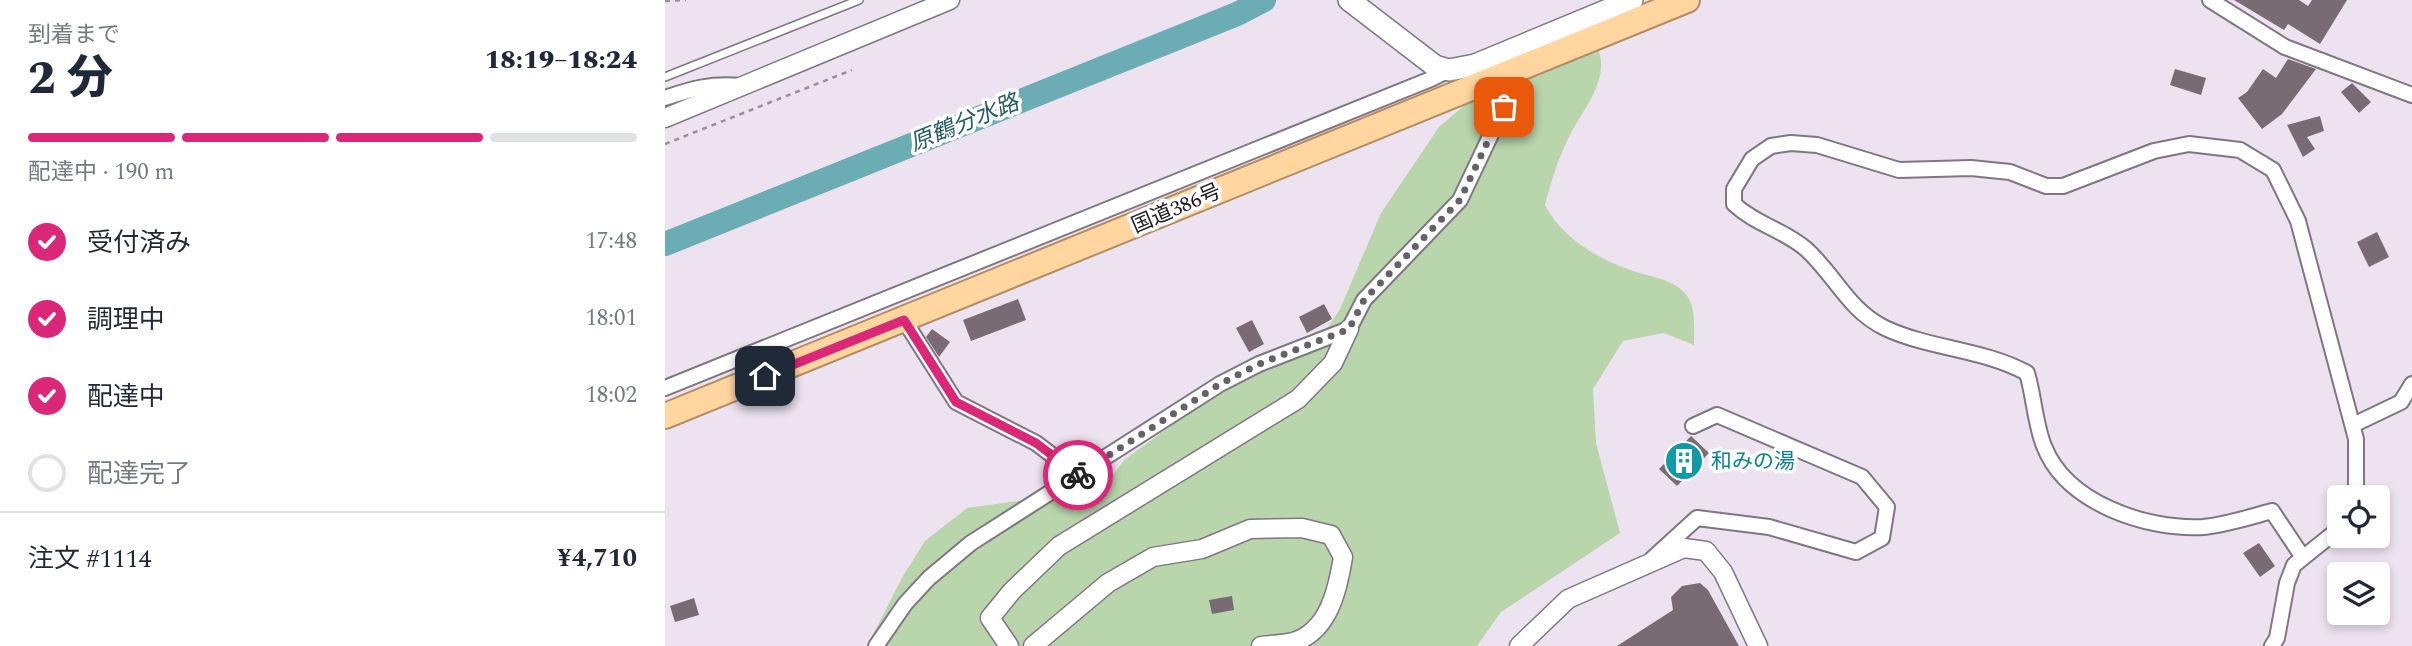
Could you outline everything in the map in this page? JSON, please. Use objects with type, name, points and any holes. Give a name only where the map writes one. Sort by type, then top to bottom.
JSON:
[{"type":"highway","name":"国道386号","points":[[665,416],[1506,71],[1687,0]]},
{"type":"main road","points":[[1349,0],[1442,68],[1475,65],[1632,0]]},
{"type":"street","points":[[665,118],[950,0]]},
{"type":"street","points":[[2210,0],[2284,47],[2412,95]]},
{"type":"street","points":[[665,388],[1431,79],[1442,68]]},
{"type":"street","points":[[1009,646],[990,618],[1012,591],[1059,546],[1298,399],[1333,363],[1364,300],[1460,200],[1504,107],[1511,86],[1506,71]]},
{"type":"street","points":[[665,98],[719,83],[740,86]]},
{"type":"street","points":[[2302,556],[2272,512],[2206,527],[2175,525],[2131,517],[2075,488],[2059,473],[2043,445],[2027,373],[2008,362],[1887,329],[1864,316],[1844,297],[1806,250],[1776,229],[1744,214],[1734,204],[1734,189],[1752,159],[1772,146],[1791,143],[1817,145],[1899,170],[1971,168],[2010,173],[2046,186],[2063,186],[2117,163],[2189,144],[2240,150],[2273,170],[2298,221],[2353,425],[2357,485]]},
{"type":"street","points":[[904,320],[956,402],[1036,443],[1078,475]]},
{"type":"street","points":[[876,646],[905,604],[929,578],[971,543],[1220,384],[1259,364],[1349,329]]},
{"type":"street","points":[[2353,425],[2401,401],[2412,384]]},
{"type":"street","points":[[1646,565],[1697,518],[1769,527],[1856,552],[1882,538],[1887,507],[1862,477],[1717,415],[1693,426]]},
{"type":"street","points":[[1033,646],[1108,583],[1153,557],[1202,549],[1250,529],[1302,528],[1331,535],[1343,557],[1338,587],[1323,621],[1296,641],[1261,646]]},
{"type":"street","points":[[2272,646],[2277,638],[2287,583],[2294,565],[2327,538]]},
{"type":"street","points":[[1519,646],[1567,599],[1684,548],[1706,551],[1723,572],[1758,646]]},
{"type":"lane","points":[[665,77],[859,0]]},
{"type":"path","points":[[665,1],[686,0]]},
{"type":"path","points":[[665,144],[852,70]]},
{"type":"green space","points":[[1595,42],[1600,55],[1599,79],[1561,154],[1545,205],[1560,226],[1590,251],[1625,268],[1668,281],[1682,290],[1691,302],[1694,321],[1694,345],[1664,333],[1623,341],[1593,389],[1596,443],[1620,533],[1501,612],[1477,646],[867,646],[903,576],[925,541],[967,508],[1055,496],[1113,475],[1124,460],[1187,414],[1324,333],[1340,309],[1381,213],[1439,127],[1497,78]]},
{"type":"building","points":[[2234,0],[2299,0],[2308,6],[2312,0],[2347,0],[2320,44],[2288,24],[2284,30]]},
{"type":"building","points":[[2288,59],[2316,69],[2282,114],[2262,129],[2238,98],[2247,92],[2263,69],[2276,78]]},
{"type":"building","points":[[2175,69],[2206,78],[2201,95],[2170,85]]},
{"type":"building","points":[[2352,83],[2371,102],[2359,113],[2341,92]]},
{"type":"building","points":[[2320,116],[2324,131],[2307,137],[2315,149],[2303,157],[2287,125]]},
{"type":"building","points":[[2377,232],[2389,257],[2369,267],[2357,242]]},
{"type":"building","points":[[1018,299],[1026,320],[971,341],[963,320]]},
{"type":"building","points":[[1324,304],[1332,319],[1307,333],[1299,317]]},
{"type":"building","points":[[1252,320],[1264,344],[1249,352],[1236,328]]},
{"type":"building","points":[[932,329],[950,342],[939,357],[926,337]]},
{"type":"building","name":"和みの湯","points":[[1691,436],[1709,453],[1677,486],[1659,469]]},
{"type":"building","points":[[2259,543],[2275,566],[2260,577],[2243,553]]},
{"type":"building","points":[[1700,583],[1708,590],[1739,646],[1617,646],[1673,610],[1671,597],[1682,586]]},
{"type":"building","points":[[1232,596],[1234,610],[1212,614],[1209,600]]},
{"type":"building","points":[[694,598],[699,615],[675,622],[670,606]]},
{"type":"waterway","name":"原鶴分水路","points":[[665,244],[1237,14],[1264,0]]},
{"type":"way so far","points":[[1078,475],[1220,384],[1259,364],[1349,329],[1364,300],[1460,200],[1504,107]]},
{"type":"place","name":"和みの湯","points":[[1684,461]]},
{"type":"route","points":[[765,376],[904,320],[956,402],[1036,443],[1078,475]]}]
